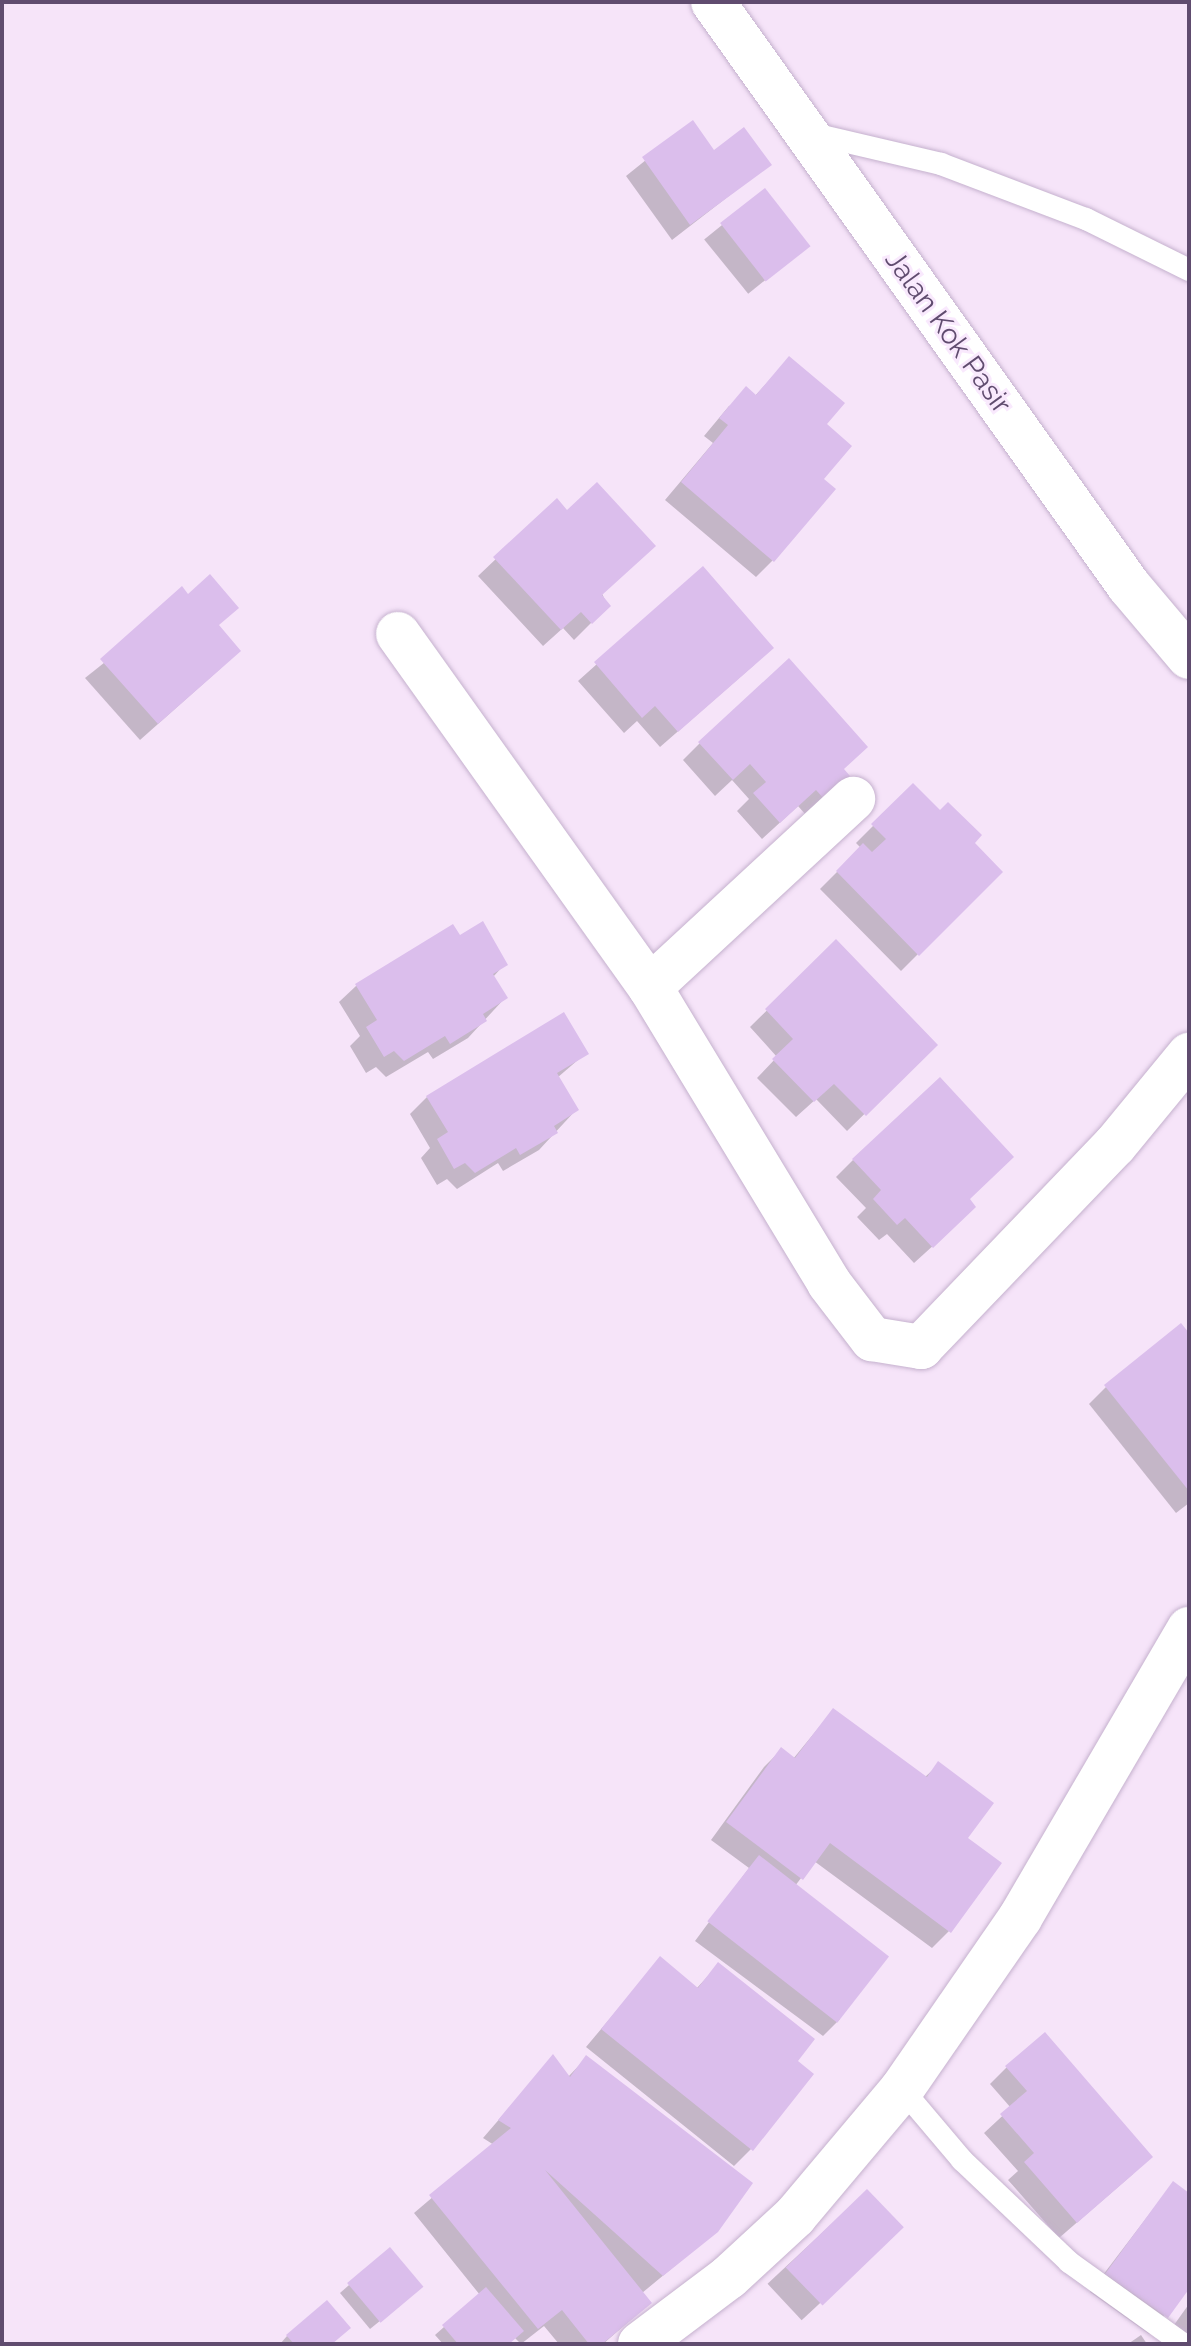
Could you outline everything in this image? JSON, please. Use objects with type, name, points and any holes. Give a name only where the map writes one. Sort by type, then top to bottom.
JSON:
[{"type":"street","name":"Jalan Kok Pasir","points":[[713,2],[1129,586],[1189,657]]},
{"type":"street","points":[[398,634],[650,987],[829,1283],[872,1339],[921,1347],[1115,1145],[1189,1055]]},
{"type":"street","points":[[650,987],[853,799]]},
{"type":"street","points":[[663,2338],[795,2216],[902,2089],[1020,1918],[1189,1629]]},
{"type":"lane","points":[[804,132],[941,164],[1086,219],[1189,270]]},
{"type":"lane","points":[[902,2089],[962,2160],[1069,2262],[1183,2344]]},
{"type":"building","points":[[693,120],[714,150],[744,127],[772,165],[690,225],[642,157]]},
{"type":"building","points":[[765,188],[811,246],[766,281],[720,223]]},
{"type":"building","points":[[789,356],[845,403],[827,424],[852,446],[824,479],[836,489],[774,562],[681,482],[728,425],[719,418],[746,386],[756,395]]},
{"type":"building","points":[[597,482],[656,546],[602,595],[611,606],[592,624],[581,612],[561,630],[493,557],[557,498],[567,510]]},
{"type":"building","points":[[703,566],[774,648],[678,732],[655,706],[642,718],[594,662]]},
{"type":"building","points":[[210,574],[239,608],[219,625],[241,651],[158,724],[100,659],[182,586],[188,594]]},
{"type":"building","points":[[789,658],[868,747],[844,769],[850,776],[824,799],[816,790],[780,823],[753,793],[766,782],[750,764],[733,780],[698,742]]},
{"type":"building","points":[[913,783],[940,810],[948,802],[982,835],[975,843],[1003,872],[919,956],[836,871],[863,843],[872,852],[886,839],[871,824]]},
{"type":"building","points":[[483,921],[508,965],[493,974],[508,998],[483,1014],[487,1021],[450,1044],[445,1036],[404,1061],[394,1051],[384,1057],[366,1027],[377,1020],[355,984],[453,924],[460,935]]},
{"type":"building","points":[[836,939],[938,1045],[866,1116],[834,1084],[814,1102],[772,1059],[793,1039],[765,1009]]},
{"type":"building","points":[[564,1012],[589,1054],[557,1073],[579,1110],[554,1126],[558,1133],[520,1155],[516,1148],[475,1173],[465,1163],[454,1169],[437,1139],[448,1132],[426,1096]]},
{"type":"building","points":[[940,1077],[1014,1157],[970,1199],[976,1207],[933,1248],[905,1218],[897,1225],[873,1199],[881,1190],[852,1159]]},
{"type":"building","points":[[1181,1323],[1189,1333],[1189,1491],[1104,1385]]},
{"type":"building","points":[[833,1708],[927,1777],[938,1761],[994,1803],[968,1838],[1002,1863],[951,1933],[830,1843],[803,1880],[726,1822],[781,1747],[795,1758]]},
{"type":"building","points":[[759,1855],[889,1957],[837,2023],[707,1921]]},
{"type":"building","points":[[660,1956],[698,1988],[718,1962],[815,2039],[798,2061],[814,2074],[753,2151],[601,2029]]},
{"type":"building","points":[[1045,2032],[1153,2157],[1077,2223],[1024,2162],[1034,2153],[1000,2114],[1027,2091],[1005,2066]]},
{"type":"building","points":[[553,2054],[570,2077],[586,2055],[753,2183],[718,2232],[663,2276],[545,2170],[652,2303],[602,2344],[589,2344],[562,2310],[538,2329],[429,2195],[511,2128],[498,2120]]},
{"type":"building","points":[[1173,2181],[1189,2193],[1189,2289],[1168,2318],[1105,2274]]},
{"type":"building","points":[[867,2189],[904,2227],[823,2306],[786,2267]]},
{"type":"building","points":[[390,2247],[423,2287],[381,2323],[347,2283]]},
{"type":"building","points":[[486,2287],[524,2331],[509,2344],[458,2344],[442,2325]]},
{"type":"building","points":[[327,2300],[351,2328],[332,2344],[294,2344],[286,2335]]}]
